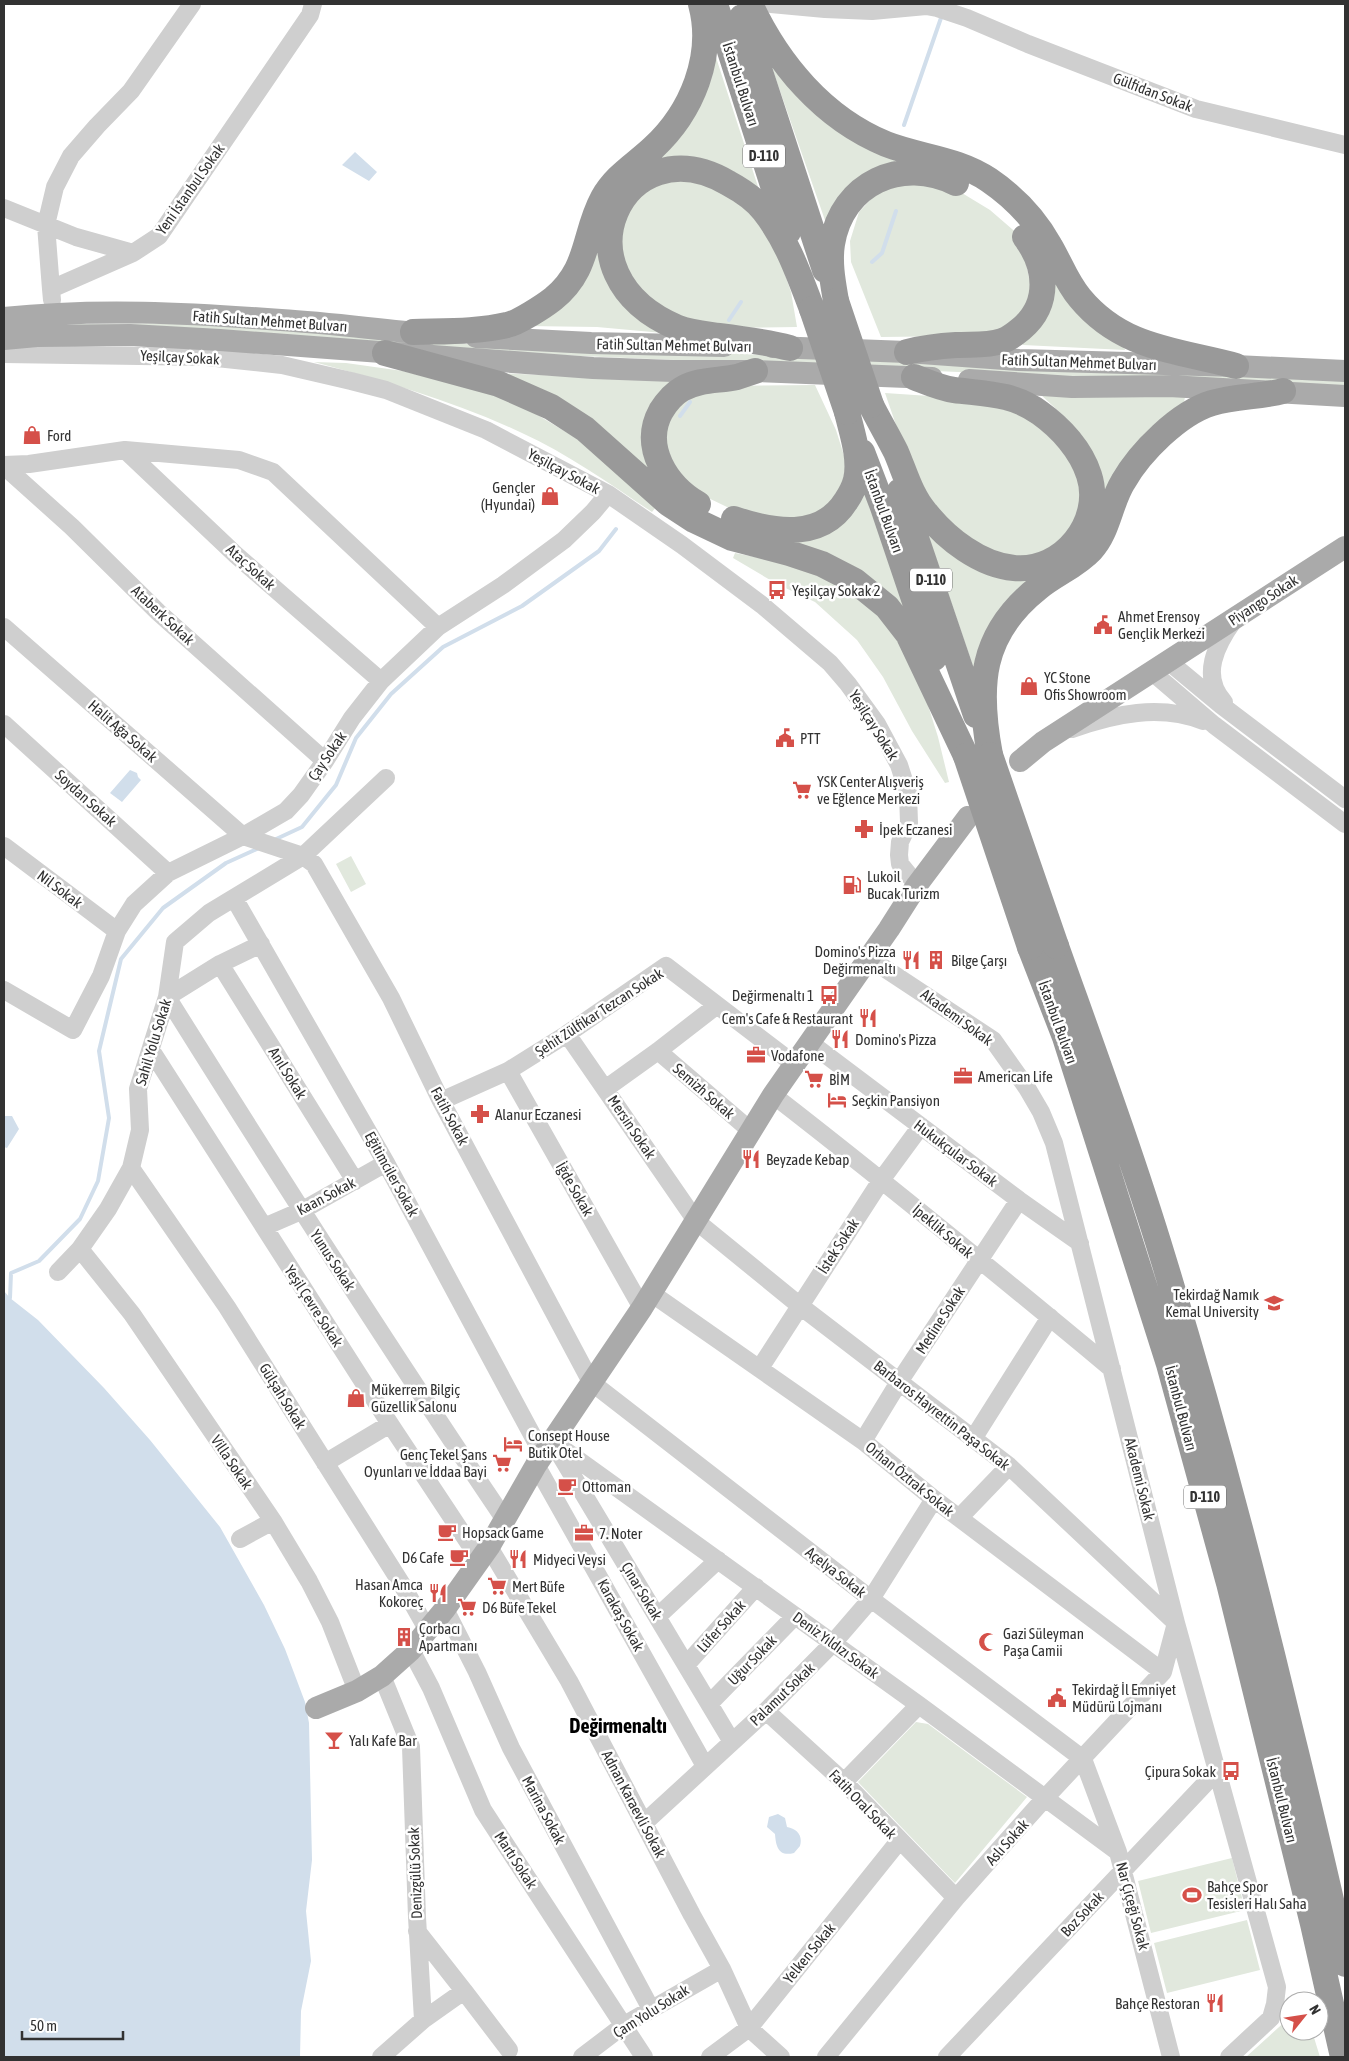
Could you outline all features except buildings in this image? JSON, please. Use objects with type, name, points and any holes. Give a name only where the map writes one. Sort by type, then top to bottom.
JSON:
[{"type":"highway","points":[[413,332],[509,325],[553,298],[569,282],[585,254],[596,214],[611,185],[620,175],[664,138],[675,125],[693,93],[703,58],[704,43],[701,4]]},
{"type":"highway","name":"İstanbul Bulvarı","points":[[715,4],[824,305],[859,409],[914,596],[1056,946],[1117,1116],[1163,1257],[1203,1392],[1252,1575],[1332,1898],[1345,1964]]},
{"type":"highway","name":"İstanbul Bulvarı","points":[[738,4],[824,305]]},
{"type":"highway","points":[[750,4],[760,26],[792,72],[809,92],[831,112],[857,129],[886,144],[959,166],[978,174],[988,179],[1021,206],[1037,225],[1079,297],[1102,319],[1140,342],[1158,349],[1236,366]]},
{"type":"highway","points":[[790,348],[767,342],[678,328],[645,308],[628,293],[617,277],[611,261],[609,244],[612,222],[616,209],[623,197],[648,177],[679,168],[697,170],[718,176],[741,190],[763,209],[824,305]]},
{"type":"highway","points":[[824,305],[835,229],[852,197],[864,187],[879,178],[894,174],[912,172],[932,174],[953,181],[992,202],[1009,216],[1034,249],[1040,264],[1043,290],[1034,315],[1012,336],[1001,342],[927,347],[906,352]]},
{"type":"highway","points":[[385,353],[499,384],[551,406],[584,429],[668,503],[694,520],[732,538],[822,564],[855,581],[887,607],[904,628],[916,648],[938,701],[978,755]]},
{"type":"highway","points":[[756,371],[736,377],[705,380],[680,390],[672,397],[658,417],[653,438],[660,464],[676,488],[688,498],[707,508],[756,527],[785,531],[803,530],[819,525],[832,517],[841,508],[856,481],[859,409]]},
{"type":"highway","points":[[859,409],[896,452],[915,498],[934,522],[956,542],[987,560],[1015,568],[1048,562],[1062,555],[1073,545],[1082,532],[1092,504],[1089,475],[1076,449],[1067,437],[1040,413],[1011,397],[996,393],[953,390],[914,377]]},
{"type":"highway","points":[[978,755],[984,725],[983,686],[992,646],[1002,627],[1013,611],[1043,584],[1081,560],[1092,549],[1100,536],[1122,483],[1137,461],[1172,426],[1195,411],[1213,403],[1261,397],[1283,391]]},
{"type":"highway","name":"İstanbul Bulvarı","points":[[978,755],[1030,947],[1065,1037],[1169,1364],[1231,1592],[1313,1924],[1343,2057]]},
{"type":"main road","name":"Fatih Sultan Mehmet Bulvarı","points":[[4,318],[83,312],[201,315],[413,332],[591,343],[906,352],[1019,360],[1345,371]]},
{"type":"main road","name":"Fatih Sultan Mehmet Bulvarı","points":[[4,339],[37,336],[130,335],[593,368],[673,371],[756,371],[1072,386],[1169,386],[1345,396]]},
{"type":"main road","name":"Piyango Sokak","points":[[1020,761],[1055,735],[1345,547]]},
{"type":"main road","points":[[316,1708],[358,1691],[382,1676],[410,1650],[445,1608],[485,1553],[544,1453],[646,1300],[773,1095],[869,958],[917,885],[968,817]]},
{"type":"street","points":[[53,313],[46,225],[56,187],[71,156],[131,91],[192,4]]},
{"type":"street","name":"Yeni İstanbul Sokak","points":[[51,289],[133,253],[159,236],[310,15],[313,4]]},
{"type":"street","name":"Gülfidan Sokak","points":[[771,4],[824,9],[872,10],[926,6],[948,11],[1196,109],[1345,145]]},
{"type":"street","points":[[4,208],[76,236],[133,253]]},
{"type":"street","name":"Yeşilçay Sokak","points":[[4,354],[207,357],[282,365],[386,390],[486,430],[608,494],[682,545],[762,605],[830,663],[848,684],[877,724],[899,765],[908,793],[909,823],[900,842],[898,856],[900,864],[917,885]]},
{"type":"street","points":[[4,466],[125,450],[239,460],[273,472],[438,627]]},
{"type":"street","name":"Ataç Sokak","points":[[125,450],[236,554],[381,681]]},
{"type":"street","name":"Ataberk Sokak","points":[[4,466],[72,527],[158,612],[325,761]]},
{"type":"street","name":"Çay Sokak","points":[[4,991],[73,1030],[101,976],[116,931],[134,904],[168,873],[242,836],[286,811],[301,795],[352,718],[381,681],[438,627],[503,584],[564,540],[593,512],[608,494]]},
{"type":"street","points":[[1235,618],[1216,651],[1211,666],[1211,676],[1219,697],[1236,715]]},
{"type":"street","name":"Halit Ağa Sokak","points":[[4,627],[242,836]]},
{"type":"street","points":[[1160,667],[1194,684],[1345,799]]},
{"type":"street","points":[[1160,667],[1214,725],[1345,824]]},
{"type":"street","points":[[1055,735],[1085,724],[1130,713],[1152,712],[1188,715],[1214,725]]},
{"type":"street","name":"Soydan Sokak","points":[[4,724],[168,873]]},
{"type":"street","name":"Sahil Yolu Sokak","points":[[58,1272],[80,1249],[108,1209],[131,1168],[140,1130],[138,1089],[152,1050],[167,997],[175,942],[209,914],[303,856],[386,778]]},
{"type":"street","points":[[242,836],[303,856]]},
{"type":"street","name":"Nil Sokak","points":[[4,846],[116,931]]},
{"type":"street","name":"Fatih Sokak","points":[[303,856],[314,864],[391,998],[441,1101],[591,1382]]},
{"type":"street","name":"Eğitimciler Sokak","points":[[234,898],[386,1163],[544,1453]]},
{"type":"street","points":[[167,997],[220,964],[261,944]]},
{"type":"street","name":"Akademi Sokak","points":[[869,958],[987,1036],[1011,1063],[1041,1112],[1054,1143],[1176,1623],[1277,1987],[1276,2004],[1271,2018],[1229,2057]]},
{"type":"street","name":"Anıl Sokak","points":[[220,964],[356,1181]]},
{"type":"street","name":"Şehit Zülfikar Tezcan Sokak","points":[[441,1101],[508,1071],[567,1034],[666,966],[794,1064]]},
{"type":"street","name":"Yunus Sokak","points":[[167,997],[388,1346],[505,1520]]},
{"type":"street","points":[[605,1088],[658,1051],[716,1006]]},
{"type":"street","name":"Mersin Sokak","points":[[567,1034],[696,1221]]},
{"type":"street","name":"Hukukçular Sokak","points":[[809,1042],[1019,1200],[1080,1243]]},
{"type":"street","name":"Yeşil Çevre Sokak","points":[[152,1050],[390,1424],[485,1553]]},
{"type":"street","name":"Semizh Sokak","points":[[658,1051],[751,1131]]},
{"type":"street","name":"İğde Sokak","points":[[508,1071],[646,1300]]},
{"type":"street","name":"İpeklik Sokak","points":[[773,1095],[882,1179],[1112,1369]]},
{"type":"street","name":"İstek Sokak","points":[[760,1368],[882,1179],[921,1126]]},
{"type":"street","name":"Kaan Sokak","points":[[264,1227],[301,1211],[386,1163]]},
{"type":"street","name":"Gülşah Sokak","points":[[131,1168],[227,1307],[401,1583],[427,1629]]},
{"type":"street","name":"Medine Sokak","points":[[864,1442],[899,1382],[1019,1200]]},
{"type":"street","name":"Barbaros Hayrettin Paşa Sokak","points":[[696,1221],[799,1305],[1009,1466],[1176,1623]]},
{"type":"street","name":"Villa Sokak","points":[[80,1249],[132,1314],[273,1522],[309,1581],[330,1622],[358,1691]]},
{"type":"street","name":"Orhan Öztrak Sokak","points":[[646,1300],[760,1368],[864,1442],[934,1499],[1163,1672]]},
{"type":"street","points":[[973,1438],[1050,1317]]},
{"type":"street","name":"Açelya Sokak","points":[[591,1382],[871,1599],[1083,1759]]},
{"type":"street","points":[[325,1463],[390,1424]]},
{"type":"street","name":"Deniz Yıldızı Sokak","points":[[544,1453],[718,1560],[919,1704],[1118,1852]]},
{"type":"street","name":"Çınar Sokak","points":[[544,1453],[657,1617],[732,1742]]},
{"type":"street","name":"Karakaş Sokak","points":[[544,1453],[706,1766]]},
{"type":"street","points":[[959,1518],[1009,1466]]},
{"type":"street","name":"Palamut Sokak","points":[[644,1823],[766,1711],[833,1643],[871,1599],[934,1499]]},
{"type":"street","points":[[240,1539],[273,1522]]},
{"type":"street","name":"Adnan Karaevli Sokak","points":[[485,1553],[569,1681],[722,1969],[749,2028],[780,2057]]},
{"type":"street","points":[[657,1617],[718,1560]]},
{"type":"street","name":"Lüfer Sokak","points":[[686,1665],[756,1587]]},
{"type":"street","name":"Marina Sokak","points":[[445,1608],[512,1748],[651,2009]]},
{"type":"street","name":"Uğur Sokak","points":[[709,1704],[795,1616]]},
{"type":"street","name":"Aslı Sokak","points":[[826,2057],[956,1898],[1045,1798],[1163,1672],[1176,1623]]},
{"type":"street","name":"Martı Sokak","points":[[410,1650],[431,1688],[484,1810],[644,2057]]},
{"type":"street","name":"Denizgülü Sokak","points":[[382,1676],[411,1747],[417,1931],[423,2020]]},
{"type":"street","points":[[844,1782],[919,1704]]},
{"type":"street","name":"Fatih Oral Sokak","points":[[766,1711],[844,1782],[956,1898]]},
{"type":"street","name":"Nar Çiçeği Sokak","points":[[1083,1759],[1124,1870],[1171,2057]]},
{"type":"street","name":"Boz Sokak","points":[[947,2057],[1218,1770]]},
{"type":"street","name":"Yelken Sokak","points":[[710,2057],[749,2028],[899,1841]]},
{"type":"street","points":[[417,1931],[508,2050]]},
{"type":"street","name":"Çam Yolu Sokak","points":[[582,2057],[624,2025],[722,1969]]},
{"type":"street","points":[[381,2057],[423,2020],[464,1991]]},
{"type":"shaded area","points":[[711,42],[762,199],[661,165],[654,156]]},
{"type":"shaded area","points":[[770,62],[919,161],[828,229]]},
{"type":"shaded area","points":[[674,176],[727,187],[774,242],[791,292],[797,327],[710,328],[654,305],[621,267],[620,220],[629,202]]},
{"type":"shaded area","points":[[910,182],[962,193],[990,210],[1020,236],[1034,300],[1004,330],[966,336],[881,337],[851,262],[850,241],[859,212],[873,197],[890,186]]},
{"type":"shaded area","points":[[602,240],[663,333],[597,327],[527,326]]},
{"type":"shaded area","points":[[1048,258],[1125,350],[1023,345],[1021,342]]},
{"type":"shaded area","points":[[199,323],[533,349],[725,353],[1054,370],[1345,379],[1345,386],[533,354],[66,324]]},
{"type":"shaded area","points":[[314,362],[346,363],[403,371],[494,394],[529,410],[593,448],[656,507],[652,512],[572,460],[539,441],[497,422],[420,393]]},
{"type":"shaded area","points":[[495,373],[677,381],[657,476]]},
{"type":"shaded area","points":[[815,385],[836,430],[847,465],[837,504],[796,524],[745,513],[727,507],[684,484],[661,437],[671,407],[719,386]]},
{"type":"shaded area","points":[[885,393],[989,400],[1022,411],[1075,462],[1082,501],[1071,534],[1032,559],[993,555],[952,530],[915,480]]},
{"type":"shaded area","points":[[1039,393],[1185,397],[1183,408],[1103,509],[1068,420]]},
{"type":"shaded area","points":[[864,484],[908,614],[781,537]]},
{"type":"shaded area","points":[[925,526],[1045,569],[976,675]]},
{"type":"shaded area","points":[[735,553],[805,567],[857,595],[894,631],[920,680],[938,737],[949,782],[945,783],[912,731],[883,677],[857,640],[815,602],[777,584],[733,558]]},
{"type":"shaded area","points":[[351,856],[366,884],[351,892],[336,864]]},
{"type":"shaded area","points":[[916,1722],[928,1724],[1027,1797],[955,1883],[858,1782]]},
{"type":"shaded area","name":"Bahçe Spor Tesisleri Halı Saha","points":[[1232,1858],[1245,1910],[1151,1933],[1138,1881]]},
{"type":"shaded area","name":"Bahçe Spor Tesisleri Halı Saha","points":[[1247,1920],[1260,1970],[1167,1993],[1154,1943]]},
{"type":"shaded area","points":[[1279,2027],[1279,2041],[1315,2041],[1320,2057],[1246,2057]]},
{"type":"water","points":[[355,152],[377,172],[369,181],[342,165]]},
{"type":"water","points":[[130,770],[137,773],[141,780],[122,802],[110,793]]},
{"type":"water","points":[[4,1116],[12,1116],[19,1129],[7,1148],[4,1147]]},
{"type":"water","points":[[4,1291],[38,1320],[104,1388],[150,1440],[220,1527],[264,1605],[285,1649],[305,1702],[309,1723],[312,1860],[306,1911],[311,1961],[301,2011],[300,2057],[4,2057]]},
{"type":"water","points":[[778,1814],[785,1818],[787,1827],[794,1829],[800,1836],[800,1846],[794,1853],[781,1852],[776,1843],[775,1834],[767,1827],[769,1817]]},
{"type":"waterway","points":[[904,125],[942,15]]},
{"type":"waterway","points":[[872,262],[882,253],[896,211]]},
{"type":"waterway","points":[[729,320],[741,302]]},
{"type":"waterway","points":[[680,416],[690,402]]},
{"type":"waterway","points":[[274,840],[302,827],[336,785],[356,738],[391,694],[443,647],[522,606],[599,551],[616,529]]},
{"type":"waterway","points":[[10,1298],[11,1273],[39,1261],[80,1219],[98,1181],[109,1118],[99,1051],[121,959],[163,908],[226,863],[259,848]]},
{"type":"place","name":"Ford","points":[[32,435]]},
{"type":"place","name":"Gençler (Hyundai)","points":[[550,496]]},
{"type":"place","name":"Yeşilçay Sokak 2","points":[[777,590]]},
{"type":"place","name":"Ahmet Erensoy Gençlik Merkezi","points":[[1103,625]]},
{"type":"place","name":"YC Stone Ofis Showroom","points":[[1029,686]]},
{"type":"place","name":"PTT","points":[[785,738]]},
{"type":"place","name":"YSK Center Alışveriş ve Eğlence Merkezi","points":[[802,790]]},
{"type":"place","name":"İpek Eczanesi","points":[[864,829]]},
{"type":"place","name":"Lukoil Bucak Turizm","points":[[852,885]]},
{"type":"place","name":"Domino's Pizza Değirmenaltı","points":[[911,960]]},
{"type":"place","name":"Bilge Çarşı","points":[[936,960]]},
{"type":"place","name":"Değirmenaltı 1","points":[[829,995]]},
{"type":"place","name":"Cem's Cafe & Restaurant","points":[[868,1018]]},
{"type":"place","name":"Domino's Pizza","points":[[840,1039]]},
{"type":"place","name":"Vodafone","points":[[756,1055]]},
{"type":"place","name":"American Life","points":[[963,1076]]},
{"type":"place","name":"BİM","points":[[814,1079]]},
{"type":"place","name":"Seçkin Pansiyon","points":[[837,1100]]},
{"type":"place","name":"Alanur Eczanesi","points":[[480,1114]]},
{"type":"place","name":"Beyzade Kebap","points":[[751,1159]]},
{"type":"place","name":"Tekirdağ Namık Kemal University","points":[[1274,1303]]},
{"type":"place","name":"Mükerrem Bilgiç Güzellik Salonu","points":[[356,1398]]},
{"type":"place","name":"Consept House Butik Otel","points":[[513,1444]]},
{"type":"place","name":"Genç Tekel Şans Oyunları ve İddaa Bayi","points":[[502,1463]]},
{"type":"place","name":"Ottoman","points":[[567,1486]]},
{"type":"place","name":"Hopsack Game","points":[[447,1532]]},
{"type":"place","name":"7. Noter","points":[[584,1533]]},
{"type":"place","name":"D6 Cafe","points":[[459,1557]]},
{"type":"place","name":"Midyeci Veysi","points":[[518,1559]]},
{"type":"place","name":"Mert Büfe","points":[[497,1586]]},
{"type":"place","name":"Hasan Amca Kokoreç","points":[[438,1593]]},
{"type":"place","name":"D6 Büfe Tekel","points":[[467,1607]]},
{"type":"place","name":"Çorbacı Apartmanı","points":[[404,1637]]},
{"type":"place","name":"Gazi Süleyman Paşa Camii","points":[[988,1642]]},
{"type":"place","name":"Tekirdağ İl Emniyet Müdürü Lojmanı","points":[[1057,1698]]},
{"type":"place","name":"Yalı Kafe Bar","points":[[334,1740]]},
{"type":"place","name":"Çipura Sokak","points":[[1231,1771]]},
{"type":"place","name":"Bahçe Spor Tesisleri Halı Saha","points":[[1192,1895]]},
{"type":"place","name":"Bahçe Restoran","points":[[1215,2003]]},
{"type":"district","name":"Değirmenaltı","points":[[618,1725]]}]
